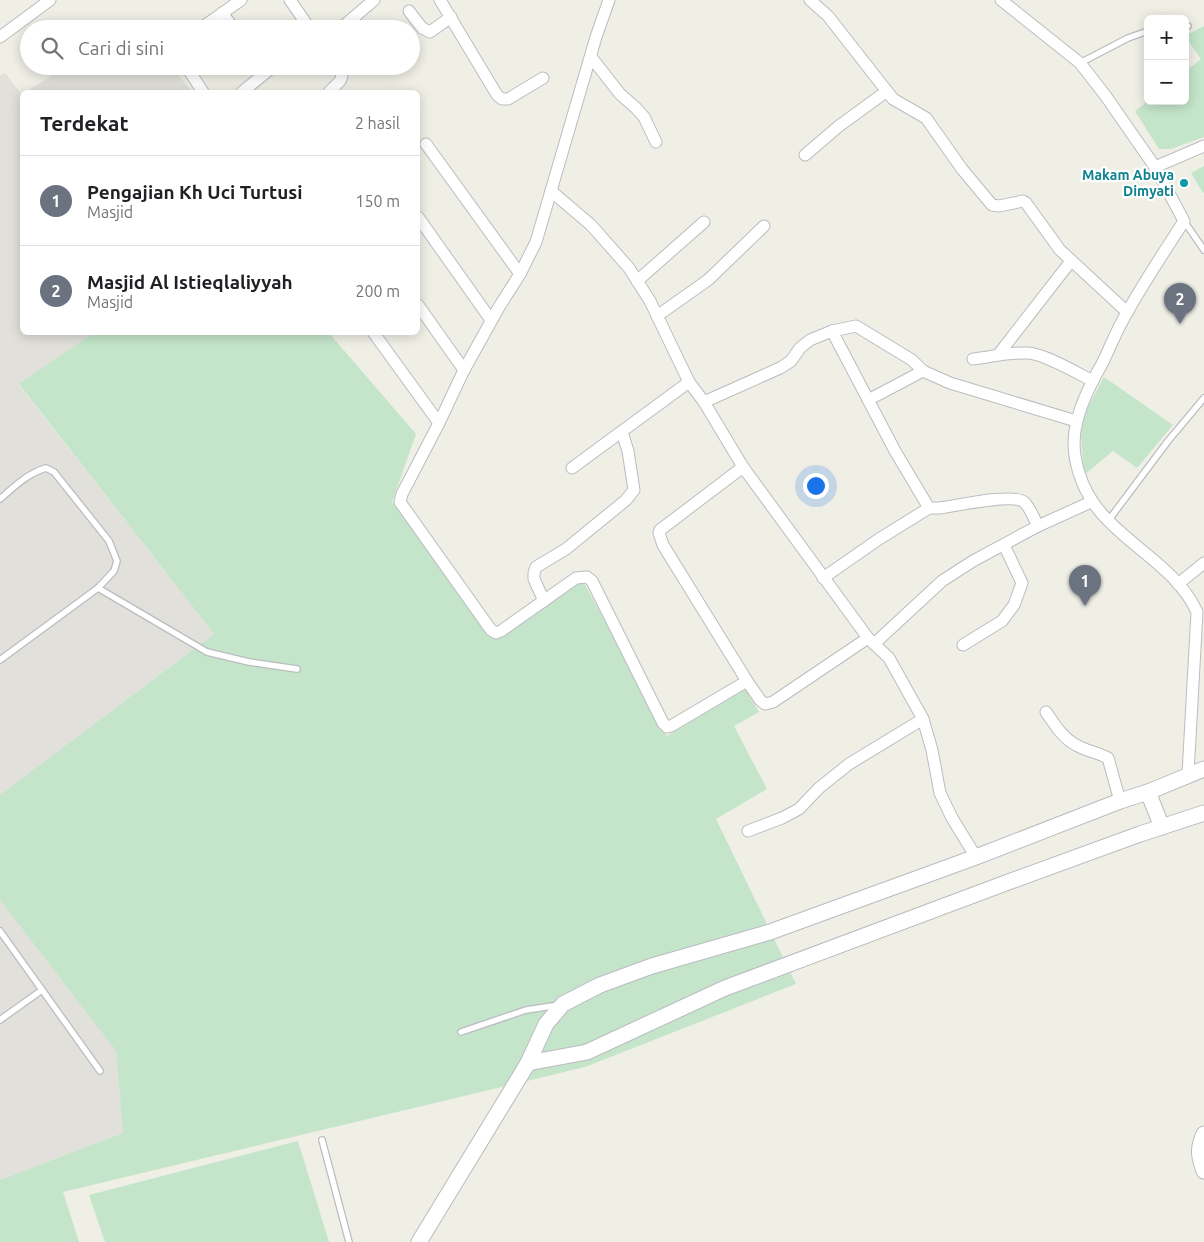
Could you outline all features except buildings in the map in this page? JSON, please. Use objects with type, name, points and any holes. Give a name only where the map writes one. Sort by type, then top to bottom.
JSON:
[{"type":"street","points":[[23,20],[50,0]]},
{"type":"street","points":[[212,20],[241,0]]},
{"type":"street","points":[[290,0],[304,20]]},
{"type":"street","points":[[351,20],[374,0]]},
{"type":"street","points":[[440,0],[497,95],[502,98],[508,98],[544,78]]},
{"type":"street","points":[[609,0],[596,37],[536,242],[520,274],[464,370],[402,494],[400,502],[490,630],[496,633],[502,631],[576,578],[587,576],[592,581],[663,723],[667,727],[747,681]]},
{"type":"street","points":[[810,0],[828,16],[887,91],[901,105],[926,118],[962,169],[992,205],[999,206],[1022,201],[1026,202],[1051,239],[1071,261],[1127,312]]},
{"type":"street","points":[[1001,0],[1080,63],[1105,95],[1155,167],[1184,221],[1127,312],[1093,381],[1076,421],[1074,445],[1077,467],[1091,502],[1108,521],[1166,571],[1192,601],[1197,612],[1188,774]]},
{"type":"street","points":[[409,11],[416,20]]},
{"type":"street","points":[[222,13],[227,20]]},
{"type":"street","points":[[420,25],[430,32],[451,18]]},
{"type":"street","points":[[0,37],[20,22]]},
{"type":"street","points":[[591,57],[620,94],[644,117],[656,142]]},
{"type":"street","points":[[192,75],[202,90]]},
{"type":"street","points":[[244,90],[260,75]]},
{"type":"street","points":[[331,90],[340,81],[342,75]]},
{"type":"street","points":[[805,156],[839,126],[887,91]]},
{"type":"street","points":[[426,144],[520,274]]},
{"type":"street","points":[[1155,167],[1204,146]]},
{"type":"street","points":[[551,191],[591,225],[629,268],[657,316],[689,382],[704,402],[743,467],[823,578],[871,641],[889,658],[896,668],[923,719],[932,750],[940,793],[952,818],[976,857]]},
{"type":"street","points":[[420,220],[492,320]]},
{"type":"street","points":[[637,281],[704,222]]},
{"type":"street","points":[[657,316],[708,280],[764,226]]},
{"type":"street","points":[[998,356],[1071,261]]},
{"type":"street","points":[[420,309],[464,370]]},
{"type":"street","points":[[704,402],[780,368],[790,361],[800,348],[810,340],[832,331],[856,326],[912,360],[924,371],[950,383],[1076,421]]},
{"type":"street","points":[[832,331],[895,451],[929,508]]},
{"type":"street","points":[[374,335],[439,423]]},
{"type":"street","points":[[973,359],[1029,353],[1040,356],[1093,381]]},
{"type":"street","points":[[868,400],[924,371]]},
{"type":"street","points":[[572,468],[689,382]]},
{"type":"street","points":[[544,601],[534,579],[536,567],[566,549],[626,500],[634,490],[628,451],[622,432]]},
{"type":"street","points":[[743,467],[658,533],[662,545],[747,681],[765,704],[773,702],[871,641],[942,581],[973,561],[1038,526],[1091,502]]},
{"type":"street","points":[[823,578],[879,539],[929,508],[1006,498],[1020,500],[1026,503],[1038,526]]},
{"type":"street","points":[[963,645],[1002,621],[1014,605],[1022,582],[1004,545]]},
{"type":"street","points":[[1178,584],[1204,563]]},
{"type":"street","points":[[1046,712],[1056,728],[1072,742],[1108,758],[1120,801]]},
{"type":"street","points":[[748,831],[782,818],[799,809],[820,788],[850,764],[923,719]]},
{"type":"street","points":[[419,1242],[528,1063],[546,1024],[563,1004],[600,985],[652,966],[770,932],[976,857],[1204,769]]},
{"type":"street","points":[[1148,792],[1162,827]]},
{"type":"street","points":[[528,1063],[587,1052],[725,988],[1001,884],[1204,813]]},
{"type":"street","points":[[1204,1134],[1198,1153],[1204,1171]]},
{"type":"lane","points":[[1080,63],[1128,38],[1144,32]]},
{"type":"lane","points":[[1184,221],[1204,250]]},
{"type":"lane","points":[[1108,521],[1168,441],[1204,398]]},
{"type":"lane","points":[[0,499],[32,473],[46,468],[54,472],[109,541],[117,560],[114,571],[98,588],[0,660]]},
{"type":"lane","points":[[98,588],[207,652],[249,662],[297,669]]},
{"type":"lane","points":[[0,931],[100,1071]]},
{"type":"lane","points":[[0,1020],[42,990]]},
{"type":"lane","points":[[461,1032],[526,1010],[563,1004]]},
{"type":"lane","points":[[322,1140],[349,1242]]},
{"type":"shaded area","points":[[5,73],[20,92],[20,335],[90,335],[19,385],[214,634],[0,795],[0,75]]},
{"type":"shaded area","points":[[53,75],[178,75],[190,90],[29,90]]},
{"type":"shaded area","points":[[0,900],[116,1051],[123,1133],[0,1180]]},
{"type":"green space","points":[[1204,26],[1204,137],[1171,149],[1159,149],[1135,111],[1144,104],[1189,105],[1189,69],[1201,59],[1189,42],[1189,34]]},
{"type":"green space","points":[[1204,166],[1204,192],[1203,193],[1191,173]]},
{"type":"green space","points":[[90,335],[331,335],[416,434],[392,502],[500,638],[582,579],[667,736],[745,689],[759,712],[734,726],[767,789],[716,819],[796,984],[585,1067],[63,1192],[79,1242],[0,1242],[0,1180],[123,1133],[116,1051],[0,900],[0,795],[214,634],[19,384]]},
{"type":"green space","points":[[1104,377],[1173,425],[1137,468],[1113,451],[1084,475],[1080,422]]},
{"type":"green space","points":[[298,1141],[329,1242],[105,1242],[89,1195]]},
{"type":"place","name":"Makam Abuya Dimyati","points":[[1184,183]]},
{"type":"place","name":"Masjid Al Istieqlaliyyah","points":[[1180,324]]},
{"type":"place","name":"Pengajian Kh Uci Turtusi","points":[[1085,606]]}]
